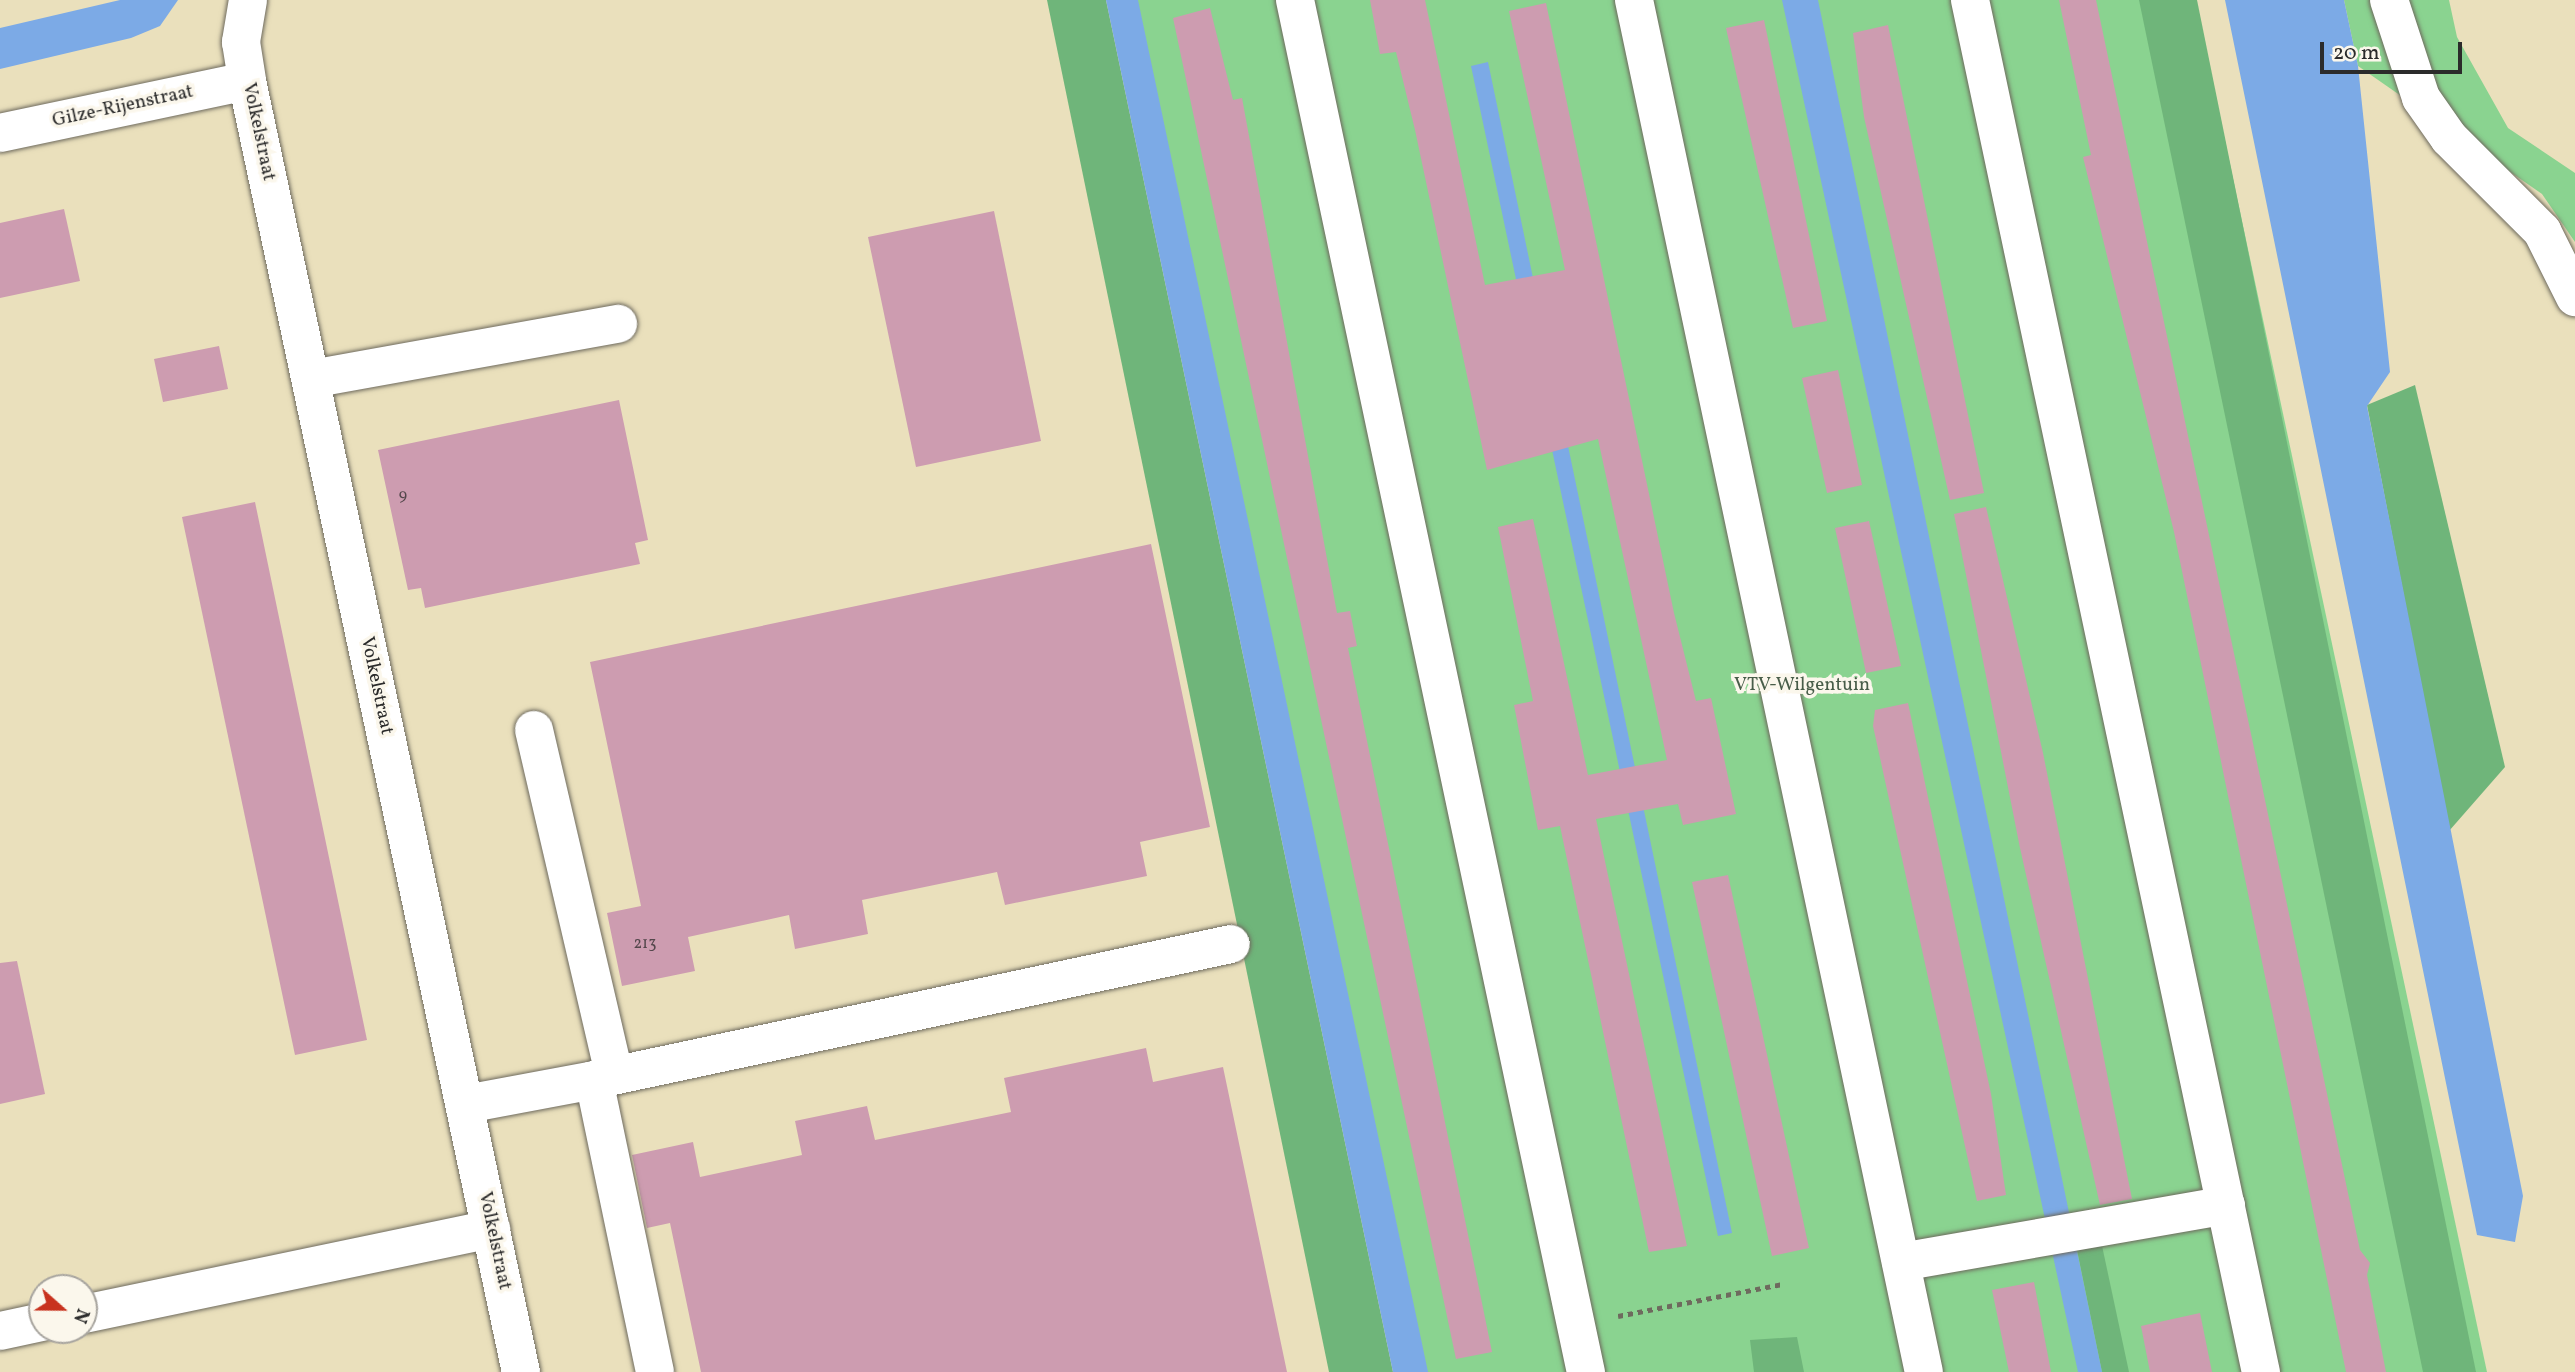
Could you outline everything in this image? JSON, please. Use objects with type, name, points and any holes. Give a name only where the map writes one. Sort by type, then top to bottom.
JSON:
[{"type":"street","name":"Volkelstraat","points":[[248,0],[241,42],[247,81],[521,1372]]},
{"type":"street","points":[[1295,0],[1586,1372]]},
{"type":"street","points":[[1634,0],[1924,1372]]},
{"type":"street","points":[[1970,0],[2261,1372]]},
{"type":"street","points":[[2389,0],[2421,98],[2449,138],[2542,231],[2575,297]]},
{"type":"street","name":"Gilze-Rijenstraat","points":[[0,133],[247,81]]},
{"type":"street","points":[[311,379],[618,324]]},
{"type":"street","points":[[534,730],[604,1077],[655,1372]]},
{"type":"street","points":[[466,1104],[1231,944]]},
{"type":"street","points":[[1901,1262],[2226,1205]]},
{"type":"street","points":[[98,1311],[491,1229]]},
{"type":"street","points":[[0,1331],[28,1325]]},
{"type":"path","points":[[1576,1324],[1782,1284]]},
{"type":"green space","points":[[1047,0],[1106,0],[1393,1372],[1329,1372]]},
{"type":"green space","name":"VTV-Wilgentuin","points":[[1117,0],[2195,0],[2487,1372],[1410,1372]]},
{"type":"green space","points":[[2139,0],[2197,0],[2476,1372],[2423,1372]]},
{"type":"green space","points":[[2344,0],[2449,0],[2457,37],[2508,128],[2575,173],[2575,242],[2542,194],[2358,66]]},
{"type":"green space","points":[[2415,385],[2505,767],[2449,831],[2367,405]]},
{"type":"green space","points":[[2101,1241],[2129,1372],[2102,1372],[2076,1245]]},
{"type":"green space","points":[[1797,1337],[1804,1372],[1754,1372],[1750,1340]]},
{"type":"water","points":[[120,0],[178,0],[160,26],[131,38],[0,69],[0,28]]},
{"type":"water","points":[[1106,0],[1138,0],[1428,1372],[1393,1372]]},
{"type":"water","points":[[1782,0],[1818,0],[2102,1372],[2078,1372]]},
{"type":"water","points":[[2225,0],[2344,0],[2358,66],[2390,372],[2367,406],[2523,1196],[2515,1242],[2477,1235]]},
{"type":"water","points":[[1488,62],[1732,1233],[1718,1236],[1471,66]]},
{"type":"building","points":[[1370,0],[1425,0],[1485,285],[1565,270],[1509,11],[1546,3],[1674,613],[1696,701],[1711,698],[1736,814],[1683,825],[1678,804],[1596,819],[1687,1246],[1649,1252],[1560,826],[1538,830],[1514,705],[1533,701],[1498,527],[1533,519],[1588,775],[1667,760],[1598,439],[1487,470],[1396,52],[1380,54]]},
{"type":"building","points":[[2059,0],[2096,0],[2360,1250],[2370,1263],[2367,1275],[2386,1372],[2346,1372],[2174,532],[2083,157],[2091,155]]},
{"type":"building","points":[[1210,8],[1233,100],[1242,98],[1337,613],[1350,611],[1357,646],[1348,648],[1492,1352],[1456,1359],[1173,18]]},
{"type":"building","points":[[1764,20],[1827,321],[1793,328],[1726,28]]},
{"type":"building","points":[[1888,25],[1984,493],[1950,500],[1864,117],[1853,33]]},
{"type":"building","points":[[64,209],[80,281],[0,298],[0,223]]},
{"type":"building","points":[[994,211],[1041,441],[916,467],[868,237]]},
{"type":"building","points":[[219,346],[228,389],[163,402],[154,359]]},
{"type":"building","points":[[1838,370],[1862,485],[1827,493],[1802,378]]},
{"type":"building","points":[[619,400],[648,540],[635,543],[640,564],[425,608],[421,588],[408,590],[378,450]]},
{"type":"building","points":[[255,502],[367,1040],[295,1055],[182,517]]},
{"type":"building","points":[[1986,507],[2043,753],[2132,1199],[2100,1205],[2020,848],[1954,514]]},
{"type":"building","points":[[1869,521],[1901,666],[1866,673],[1835,528]]},
{"type":"building","points":[[1151,544],[1210,827],[1140,842],[1147,876],[1005,905],[997,872],[862,900],[868,934],[795,949],[789,915],[688,937],[695,971],[622,986],[607,913],[641,906],[590,662]]},
{"type":"building","points":[[1908,703],[1991,1094],[2006,1195],[1977,1201],[1873,726],[1875,710]]},
{"type":"building","points":[[1728,875],[1809,1248],[1772,1256],[1692,882]]},
{"type":"building","points":[[17,961],[45,1094],[0,1104],[0,963]]},
{"type":"building","points":[[1146,1048],[1153,1082],[1223,1067],[1287,1372],[701,1372],[670,1223],[647,1228],[632,1155],[693,1142],[700,1177],[802,1155],[795,1121],[867,1106],[875,1140],[1011,1112],[1004,1078]]},
{"type":"building","points":[[2034,1282],[2051,1372],[2009,1372],[1992,1290]]},
{"type":"building","points":[[2200,1313],[2212,1372],[2150,1372],[2141,1326]]}]
